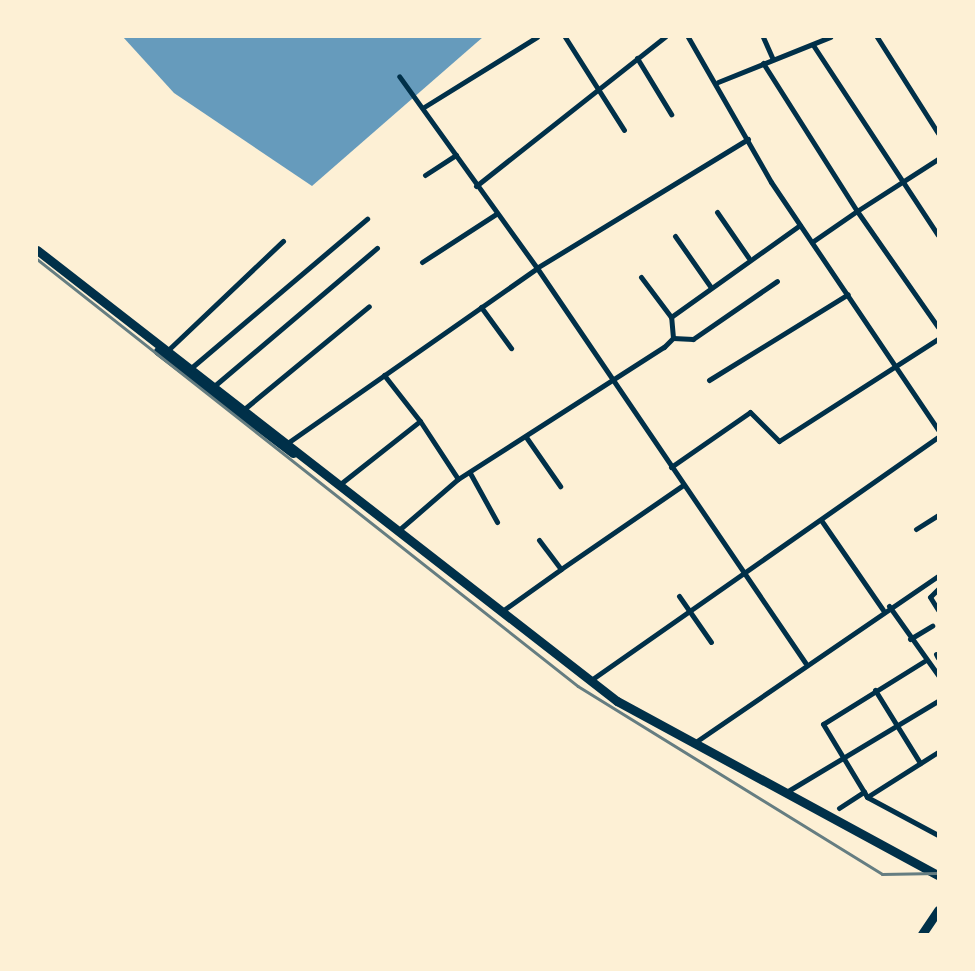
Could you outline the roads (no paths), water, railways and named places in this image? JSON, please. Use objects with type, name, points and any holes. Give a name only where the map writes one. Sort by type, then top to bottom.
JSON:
[{"type":"main road","points":[[37,250],[191,368],[293,453],[400,529],[505,609],[590,680],[936,871]]},
{"type":"main road","points":[[37,256],[284,445]]},
{"type":"main road","points":[[922,934],[938,910]]},
{"type":"street","points":[[424,107],[537,37]]},
{"type":"street","points":[[565,37],[600,88],[624,130]]},
{"type":"street","points":[[476,186],[665,37]]},
{"type":"street","points":[[688,37],[718,82],[748,139],[800,225],[938,430]]},
{"type":"street","points":[[763,37],[773,59]]},
{"type":"street","points":[[718,82],[830,37]]},
{"type":"street","points":[[877,37],[938,133]]},
{"type":"street","points":[[813,45],[938,235]]},
{"type":"street","points":[[637,58],[671,114]]},
{"type":"street","points":[[762,63],[858,211],[938,327]]},
{"type":"street","points":[[400,76],[615,380],[683,485],[806,663]]},
{"type":"street","points":[[284,445],[537,268],[748,139]]},
{"type":"street","points":[[425,175],[456,155]]},
{"type":"street","points":[[812,242],[938,159]]},
{"type":"street","points":[[717,212],[748,257]]},
{"type":"street","points":[[422,262],[496,214]]},
{"type":"street","points":[[191,368],[367,219]]},
{"type":"street","points":[[671,317],[748,257],[800,225]]},
{"type":"street","points":[[675,236],[710,286]]},
{"type":"street","points":[[167,351],[283,241]]},
{"type":"street","points":[[213,387],[377,248]]},
{"type":"street","points":[[641,277],[671,317],[673,338]]},
{"type":"street","points":[[400,529],[458,479],[615,380],[673,338],[693,339],[777,281]]},
{"type":"street","points":[[709,380],[848,294]]},
{"type":"street","points":[[243,410],[369,306]]},
{"type":"street","points":[[481,307],[511,348]]},
{"type":"street","points":[[671,467],[750,412],[779,441],[938,340]]},
{"type":"street","points":[[384,375],[420,421],[458,479]]},
{"type":"street","points":[[339,485],[420,421]]},
{"type":"street","points":[[526,437],[560,486]]},
{"type":"street","points":[[590,680],[938,437]]},
{"type":"street","points":[[470,473],[497,522]]},
{"type":"street","points":[[505,609],[683,485]]},
{"type":"street","points":[[916,529],[938,515]]},
{"type":"street","points":[[821,520],[938,675]]},
{"type":"street","points":[[539,540],[561,569]]},
{"type":"street","points":[[697,741],[900,598],[938,576]]},
{"type":"street","points":[[938,589],[930,597],[938,610]]},
{"type":"street","points":[[679,596],[710,642]]},
{"type":"street","points":[[910,639],[932,625]]},
{"type":"street","points":[[926,660],[823,724],[865,795],[938,835]]},
{"type":"street","points":[[875,690],[920,763]]},
{"type":"street","points":[[788,791],[938,701]]},
{"type":"street","points":[[839,808],[938,752]]},
{"type":"water","points":[[123,37],[483,37],[312,186],[174,93]]},
{"type":"railway","points":[[37,259],[578,686],[882,874],[938,873]]}]
